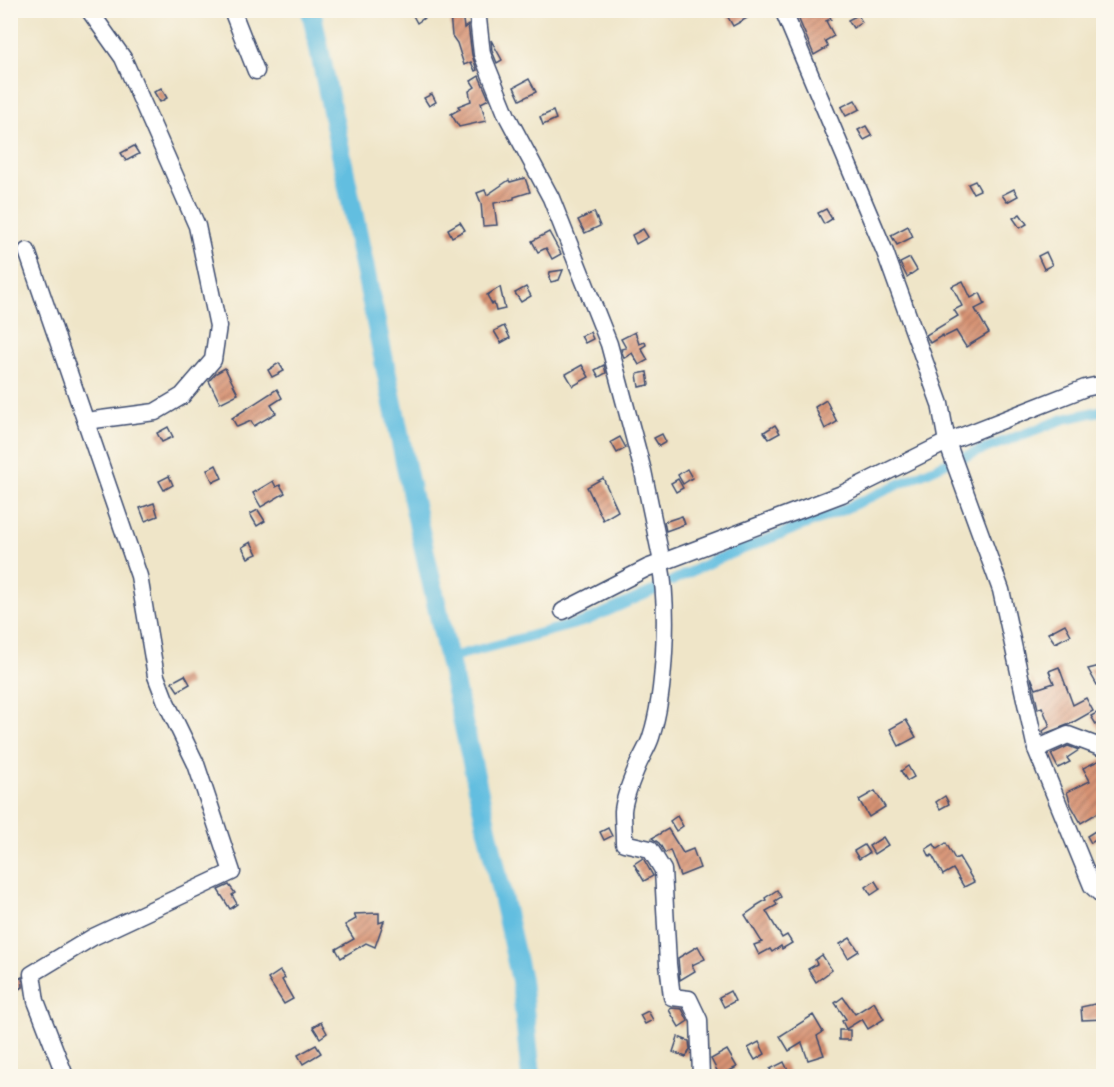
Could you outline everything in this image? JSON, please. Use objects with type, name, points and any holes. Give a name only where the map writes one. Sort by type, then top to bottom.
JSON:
[{"type":"street","points":[[86,421],[155,412],[182,396],[213,360],[218,326],[197,226],[123,58],[89,10]]},
{"type":"street","points":[[232,10],[256,71]]},
{"type":"street","points":[[477,10],[482,54],[507,116],[551,198],[609,344],[643,471],[665,587],[662,668],[651,738],[636,768],[623,808],[624,843],[650,849],[663,870],[672,996],[689,999],[699,1020],[701,1077]]},
{"type":"street","points":[[783,10],[885,252],[940,404],[948,442],[1000,590],[1036,749],[1092,886],[1104,897]]},
{"type":"street","points":[[27,251],[139,576],[156,676],[196,764],[232,872],[93,937],[32,974],[36,1001],[65,1077]]},
{"type":"street","points":[[563,611],[661,563],[842,494],[948,442],[1085,388],[1104,384]]},
{"type":"street","points":[[1036,749],[1068,735],[1104,747]]},
{"type":"building","points":[[410,10],[420,10],[424,18],[417,23]]},
{"type":"building","points":[[724,10],[745,10],[749,17],[733,26]]},
{"type":"building","points":[[809,10],[827,10],[831,19],[826,21],[834,36],[825,41],[828,47],[814,55],[797,15]]},
{"type":"building","points":[[462,12],[464,28],[468,25],[472,55],[477,70],[475,71],[471,62],[464,65],[457,43],[452,36],[450,14]]},
{"type":"building","points":[[858,15],[862,22],[853,28],[848,20]]},
{"type":"building","points":[[491,40],[502,60],[497,63],[492,51]]},
{"type":"building","points":[[479,76],[489,99],[481,103],[486,121],[459,127],[451,114],[460,109],[458,106],[471,101],[469,91],[475,87],[471,81]]},
{"type":"building","points":[[529,79],[536,92],[520,100],[514,87]]},
{"type":"building","points":[[161,88],[167,98],[160,102],[154,92]]},
{"type":"building","points":[[432,94],[436,102],[429,106],[424,98]]},
{"type":"building","points":[[855,100],[860,109],[846,116],[841,107]]},
{"type":"building","points":[[553,111],[556,119],[543,125],[540,117]]},
{"type":"building","points":[[866,126],[872,136],[864,140],[858,130]]},
{"type":"building","points":[[134,146],[139,154],[126,161],[121,153]]},
{"type":"building","points":[[525,178],[530,192],[514,197],[514,199],[494,203],[497,225],[483,226],[481,203],[477,193],[485,190],[487,195],[509,180],[510,182]]},
{"type":"building","points":[[975,181],[980,190],[973,193],[968,184]]},
{"type":"building","points":[[1014,189],[1018,196],[1007,202],[1002,195]]},
{"type":"building","points":[[826,209],[832,219],[824,224],[818,213]]},
{"type":"building","points":[[594,212],[600,226],[585,233],[578,220]]},
{"type":"building","points":[[1020,214],[1027,224],[1020,228],[1013,218]]},
{"type":"building","points":[[460,222],[465,230],[452,237],[448,229]]},
{"type":"building","points":[[908,226],[913,237],[897,245],[891,235]]},
{"type":"building","points":[[643,229],[648,237],[636,244],[632,235]]},
{"type":"building","points":[[549,232],[561,254],[552,259],[546,248],[538,252],[532,241]]},
{"type":"building","points":[[1046,252],[1052,265],[1044,269],[1038,256]]},
{"type":"building","points":[[910,258],[917,270],[907,277],[900,263]]},
{"type":"building","points":[[563,270],[559,280],[551,282],[550,272]]},
{"type":"building","points":[[963,281],[971,298],[980,293],[985,304],[975,309],[989,333],[966,347],[956,331],[944,337],[943,335],[930,343],[926,335],[958,316],[954,310],[962,306],[952,286]]},
{"type":"building","points":[[500,287],[505,309],[496,311],[494,303],[492,304],[487,295]]},
{"type":"building","points":[[526,287],[531,296],[521,302],[515,293]]},
{"type":"building","points":[[504,326],[510,338],[501,343],[494,331]]},
{"type":"building","points":[[590,332],[593,339],[585,343],[581,336]]},
{"type":"building","points":[[635,332],[639,344],[645,342],[646,345],[641,348],[648,360],[639,365],[632,353],[624,358],[621,349],[626,348],[621,339]]},
{"type":"building","points":[[279,363],[284,371],[272,377],[268,370]]},
{"type":"building","points":[[582,365],[589,377],[573,386],[566,374]]},
{"type":"building","points":[[604,365],[606,373],[599,377],[595,370]]},
{"type":"building","points":[[225,368],[238,394],[220,403],[209,381]]},
{"type":"building","points":[[647,372],[649,385],[639,387],[637,374]]},
{"type":"building","points":[[277,389],[282,398],[271,405],[276,413],[254,426],[251,421],[237,427],[232,418]]},
{"type":"building","points":[[826,400],[837,422],[825,429],[815,407]]},
{"type":"building","points":[[775,425],[780,433],[769,439],[764,432]]},
{"type":"building","points":[[168,427],[173,437],[162,442],[157,433]]},
{"type":"building","points":[[662,434],[666,442],[659,446],[654,438]]},
{"type":"building","points":[[620,437],[626,448],[617,453],[611,442]]},
{"type":"building","points":[[216,465],[222,478],[213,482],[207,470]]},
{"type":"building","points":[[687,469],[692,478],[683,484],[678,475]]},
{"type":"building","points":[[169,476],[173,485],[164,490],[159,481]]},
{"type":"building","points":[[603,478],[618,511],[603,520],[587,487]]},
{"type":"building","points":[[678,479],[683,488],[676,492],[671,483]]},
{"type":"building","points":[[273,481],[276,487],[280,485],[285,493],[261,507],[253,493]]},
{"type":"building","points":[[154,503],[158,516],[145,521],[140,508]]},
{"type":"building","points":[[258,510],[265,521],[257,526],[250,514]]},
{"type":"building","points":[[682,516],[685,524],[666,531],[664,522]]},
{"type":"building","points":[[251,542],[257,554],[248,558],[242,547]]},
{"type":"building","points":[[1065,624],[1071,635],[1055,643],[1048,633]]},
{"type":"building","points":[[1104,665],[1104,681],[1097,685],[1088,669]]},
{"type":"building","points":[[1059,667],[1073,705],[1086,698],[1093,711],[1070,724],[1044,734],[1043,731],[1050,726],[1042,707],[1038,709],[1031,677],[1036,689],[1054,683],[1049,671]]},
{"type":"building","points":[[185,675],[190,684],[178,691],[172,682]]},
{"type":"building","points":[[1104,709],[1104,736],[1103,736],[1091,716]]},
{"type":"building","points":[[906,720],[916,737],[899,746],[890,729]]},
{"type":"building","points":[[1068,746],[1079,750],[1067,758],[1070,762],[1058,768],[1051,754]]},
{"type":"building","points":[[1104,758],[1104,809],[1081,823],[1067,792],[1090,781],[1083,768]]},
{"type":"building","points":[[908,766],[914,777],[907,781],[901,771]]},
{"type":"building","points":[[875,791],[885,807],[869,817],[859,800]]},
{"type":"building","points":[[945,796],[949,804],[940,809],[936,802]]},
{"type":"building","points":[[677,816],[683,826],[676,831],[670,821]]},
{"type":"building","points":[[608,828],[612,836],[604,840],[600,832]]},
{"type":"building","points":[[668,829],[683,853],[693,849],[700,868],[680,876],[670,850],[665,853],[659,843],[652,838]]},
{"type":"building","points":[[1095,831],[1099,838],[1091,843],[1087,836]]},
{"type":"building","points":[[883,837],[888,845],[874,854],[869,846]]},
{"type":"building","points":[[946,843],[955,859],[959,857],[974,882],[964,887],[953,869],[943,875],[932,855],[930,857],[926,849],[934,844],[937,849]]},
{"type":"building","points":[[864,845],[869,853],[859,859],[854,851]]},
{"type":"building","points":[[643,858],[653,876],[644,881],[634,864]]},
{"type":"building","points":[[875,881],[880,889],[871,895],[866,887]]},
{"type":"building","points":[[229,885],[235,893],[232,895],[237,904],[230,909],[218,890]]},
{"type":"building","points":[[777,890],[781,897],[775,901],[777,905],[766,911],[782,938],[787,935],[792,943],[782,949],[781,946],[772,952],[770,949],[759,955],[754,945],[762,942],[745,915]]},
{"type":"building","points":[[379,913],[379,923],[384,921],[375,947],[366,943],[341,958],[336,949],[354,939],[345,925],[356,919],[354,914]]},
{"type":"building","points":[[850,938],[859,951],[848,958],[840,944]]},
{"type":"building","points":[[698,946],[705,959],[692,965],[695,971],[680,980],[678,958]]},
{"type":"building","points":[[822,955],[832,970],[816,982],[808,969],[817,964],[815,960]]},
{"type":"building","points":[[280,971],[285,978],[282,980],[293,999],[284,1004],[268,979]]},
{"type":"building","points":[[22,977],[23,987],[18,990],[13,982]]},
{"type":"building","points":[[730,991],[735,1001],[724,1007],[719,997]]},
{"type":"building","points":[[843,997],[855,1014],[874,1002],[884,1019],[868,1029],[862,1019],[846,1029],[842,1021],[846,1019],[835,1003]]},
{"type":"building","points":[[1104,1002],[1104,1019],[1082,1020],[1081,1007]]},
{"type":"building","points":[[682,1009],[688,1021],[679,1027],[669,1010]]},
{"type":"building","points":[[648,1011],[653,1020],[645,1024],[640,1015]]},
{"type":"building","points":[[813,1015],[823,1032],[817,1036],[824,1055],[808,1060],[802,1043],[789,1051],[780,1036]]},
{"type":"building","points":[[321,1022],[327,1033],[320,1038],[313,1027]]},
{"type":"building","points":[[839,1030],[850,1030],[850,1040],[839,1040]]},
{"type":"building","points":[[678,1037],[689,1041],[690,1049],[686,1057],[673,1052]]},
{"type":"building","points":[[759,1042],[765,1054],[755,1060],[748,1048]]},
{"type":"building","points":[[316,1045],[321,1053],[303,1064],[298,1055]]},
{"type":"building","points":[[727,1050],[737,1067],[720,1076],[711,1059]]},
{"type":"building","points":[[784,1062],[791,1077],[774,1077],[770,1069]]},
{"type":"waterway","points":[[311,10],[413,500],[521,980],[531,1076]]},
{"type":"waterway","points":[[963,457],[1064,419],[1104,410]]},
{"type":"waterway","points":[[672,581],[715,560],[840,511],[946,463]]},
{"type":"waterway","points":[[448,658],[586,621],[655,590]]}]
